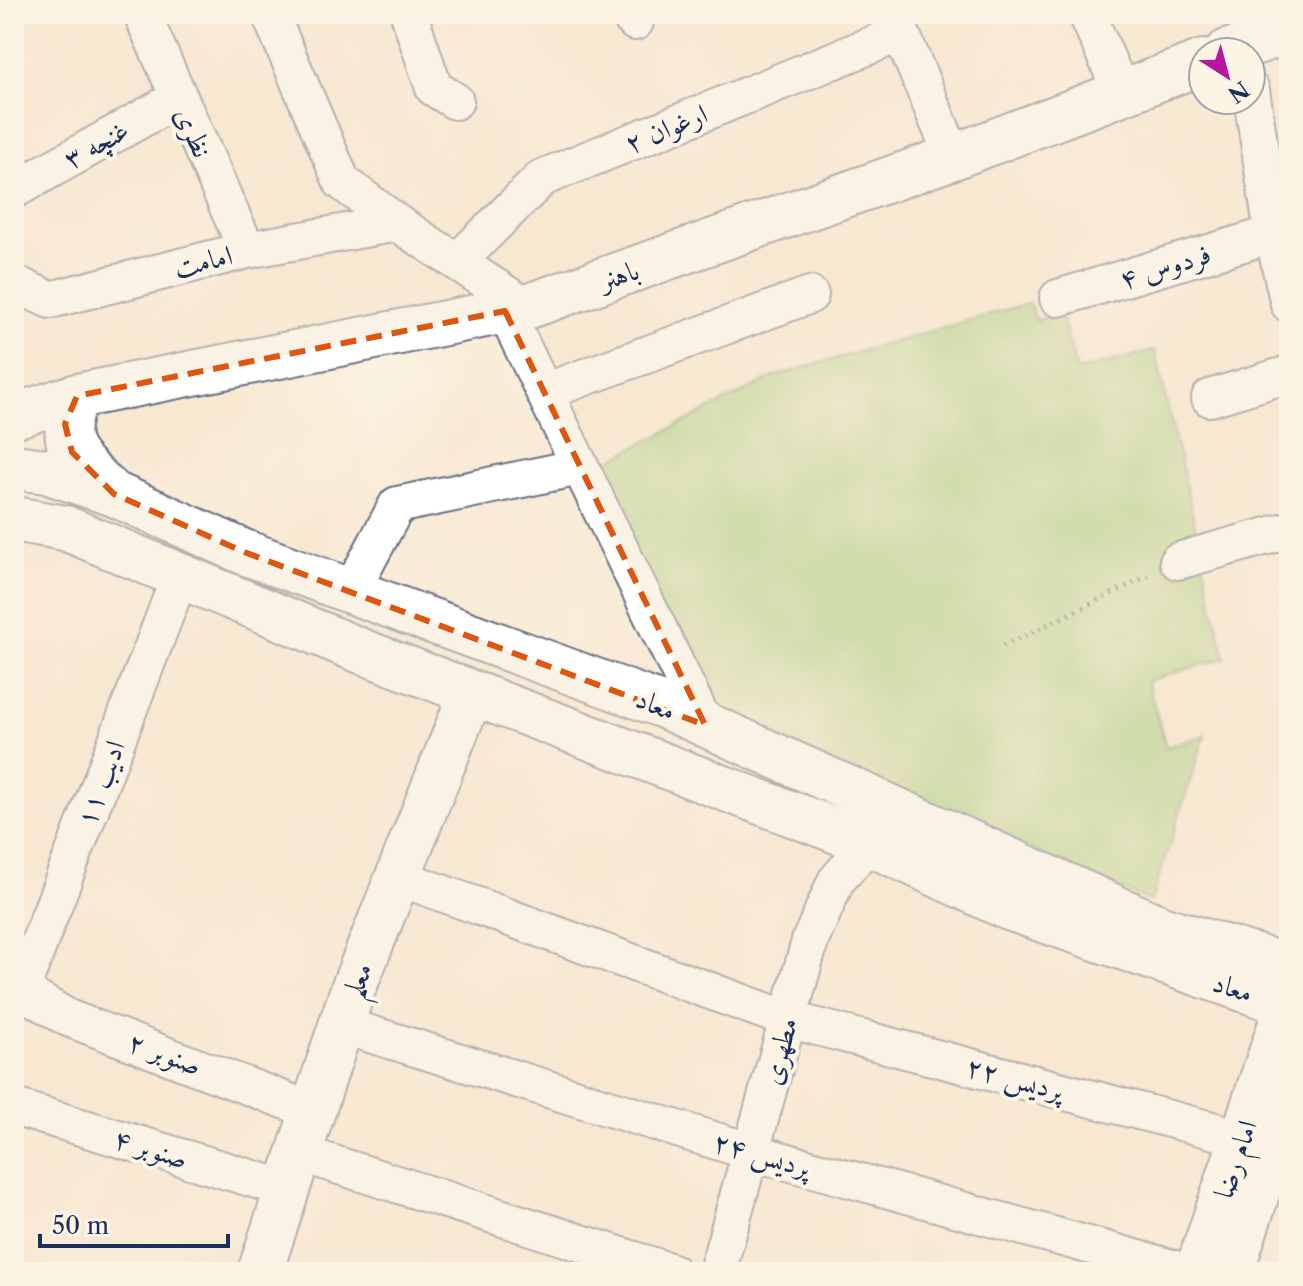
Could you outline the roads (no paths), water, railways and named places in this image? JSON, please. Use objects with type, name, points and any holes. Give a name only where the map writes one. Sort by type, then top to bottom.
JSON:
[{"type":"main road","points":[[1263,36],[1289,31]]},
{"type":"main road","name":"باهنر","points":[[14,416],[77,396],[516,309],[953,157],[1123,96],[1187,69]]},
{"type":"main road","points":[[77,396],[65,424],[72,452],[114,494]]},
{"type":"main road","name":"معاد","points":[[14,467],[46,471],[114,494],[244,552],[705,725],[1161,928],[1289,994]]},
{"type":"main road","name":"معاد","points":[[14,519],[65,528],[471,694],[869,843],[1009,908],[1289,994]]},
{"type":"main road","name":"معلم","points":[[260,1272],[341,1025],[471,694]]},
{"type":"main road","name":"امام رضا","points":[[1197,1272],[1289,994]]},
{"type":"main road","name":"امام رضا","points":[[1231,1272],[1289,1097]]},
{"type":"street","name":"نظری","points":[[142,14],[247,250]]},
{"type":"street","points":[[270,14],[342,182],[457,262],[516,309],[544,392],[705,725]]},
{"type":"street","points":[[409,14],[434,88],[455,101]]},
{"type":"street","points":[[1087,14],[1123,96]]},
{"type":"street","points":[[897,24],[953,157]]},
{"type":"street","name":"ارغوان ۲","points":[[457,262],[542,178],[897,24]]},
{"type":"street","name":"غنچه ۳","points":[[14,190],[179,98]]},
{"type":"street","points":[[1255,116],[1273,234],[1289,304]]},
{"type":"street","name":"امامت","points":[[14,283],[50,300],[247,250],[397,223]]},
{"type":"street","name":"فردوس ۴","points":[[1058,298],[1273,234]]},
{"type":"street","points":[[544,392],[810,295]]},
{"type":"street","points":[[1210,398],[1289,374]]},
{"type":"street","points":[[351,591],[397,505],[580,467]]},
{"type":"street","points":[[1178,561],[1289,530]]},
{"type":"street","name":"ادیب ۱۱","points":[[18,988],[180,576]]},
{"type":"street","name":"مطهری","points":[[717,1272],[810,941],[836,881],[869,843]]},
{"type":"street","name":"پردیس ۲۲","points":[[398,877],[787,1019],[1242,1138]]},
{"type":"street","name":"صنوبر ۲","points":[[18,988],[68,1018],[313,1111]]},
{"type":"street","name":"پردیس ۲۴","points":[[341,1025],[752,1152],[1186,1272]]},
{"type":"street","name":"صنوبر ۴","points":[[14,1107],[293,1171],[672,1272]]}]
